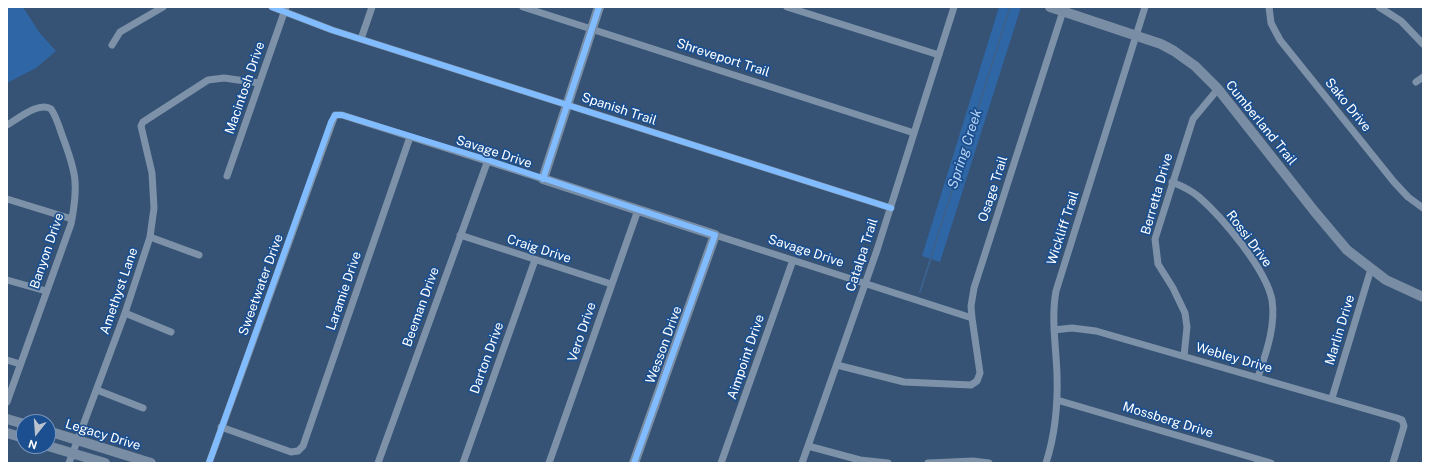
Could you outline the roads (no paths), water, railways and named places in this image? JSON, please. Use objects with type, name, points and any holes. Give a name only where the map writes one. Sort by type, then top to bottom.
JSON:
[{"type":"street","points":[[112,45],[120,32],[163,7]]},
{"type":"street","name":"Spanish Trail","points":[[272,7],[286,9],[332,30],[890,208]]},
{"type":"street","points":[[361,39],[372,7]]},
{"type":"street","name":"Shreveport Trail","points":[[523,7],[914,133]]},
{"type":"street","points":[[543,179],[599,7]]},
{"type":"street","points":[[787,7],[939,55]]},
{"type":"street","name":"Catalpa Trail","points":[[802,463],[866,284],[954,7]]},
{"type":"street","name":"Cumberland Trail","points":[[1050,7],[1063,9],[1161,44],[1181,55],[1201,71],[1218,89],[1329,229],[1348,250],[1386,280],[1423,297]]},
{"type":"street","name":"Wickliff Trail","points":[[1046,463],[1054,435],[1057,400],[1053,309],[1056,291],[1145,7]]},
{"type":"street","name":"Sako Drive","points":[[1268,7],[1271,23],[1280,40],[1394,182],[1408,197],[1423,208]]},
{"type":"street","points":[[1379,7],[1402,21],[1423,44]]},
{"type":"street","name":"Macintosh Drive","points":[[227,176],[286,9]]},
{"type":"street","name":"Osage Trail","points":[[837,365],[892,380],[916,384],[971,385],[977,381],[980,372],[971,306],[974,288],[1063,9]]},
{"type":"street","points":[[1416,82],[1423,77]]},
{"type":"street","name":"Amethyst Lane","points":[[71,458],[125,313],[150,237],[153,220],[154,190],[150,158],[141,126],[143,122],[208,80],[224,78],[260,83]]},
{"type":"street","name":"Berretta Drive","points":[[1184,356],[1187,327],[1185,313],[1173,288],[1158,264],[1155,248],[1157,230],[1193,120],[1218,89]]},
{"type":"street","name":"Banyon Drive","points":[[7,125],[38,108],[49,107],[53,111],[74,166],[76,199],[72,218],[7,402]]},
{"type":"street","name":"Savage Drive","points":[[335,115],[342,115],[488,160],[972,318]]},
{"type":"street","name":"Sweetwater Drive","points":[[209,463],[335,115]]},
{"type":"street","name":"Laramie Drive","points":[[222,427],[291,452],[298,451],[303,446],[410,137]]},
{"type":"street","name":"Beeman Drive","points":[[378,463],[488,160]]},
{"type":"street","name":"Rossi Drive","points":[[1172,182],[1192,192],[1207,204],[1257,266],[1266,282],[1272,300],[1272,322],[1258,377]]},
{"type":"street","points":[[7,199],[72,218]]},
{"type":"street","name":"Vero Drive","points":[[548,463],[638,210]]},
{"type":"street","name":"Craig Drive","points":[[460,235],[611,284]]},
{"type":"street","name":"Wesson Drive","points":[[634,463],[715,235]]},
{"type":"street","points":[[150,237],[199,255]]},
{"type":"street","name":"Darton Drive","points":[[463,463],[534,260]]},
{"type":"street","name":"Aimpoint Drive","points":[[722,463],[793,260]]},
{"type":"street","name":"Marlin Drive","points":[[1332,398],[1371,269]]},
{"type":"street","points":[[7,280],[46,291]]},
{"type":"street","points":[[125,313],[172,332]]},
{"type":"street","name":"Webley Drive","points":[[1054,330],[1072,328],[1094,330],[1397,418],[1404,423],[1393,463]]},
{"type":"street","points":[[7,360],[20,364]]},
{"type":"street","points":[[97,390],[143,408]]},
{"type":"street","name":"Mossberg Drive","points":[[1057,400],[1271,463]]},
{"type":"street","name":"Legacy Drive","points":[[56,433],[151,463]]},
{"type":"street","points":[[808,446],[854,458],[888,463]]},
{"type":"street","name":"Legacy Drive","points":[[56,450],[71,458],[105,463]]},
{"type":"street","points":[[928,463],[973,461],[989,463]]},
{"type":"waterway","name":"Spring Creek","points":[[920,292],[1010,7]]}]
